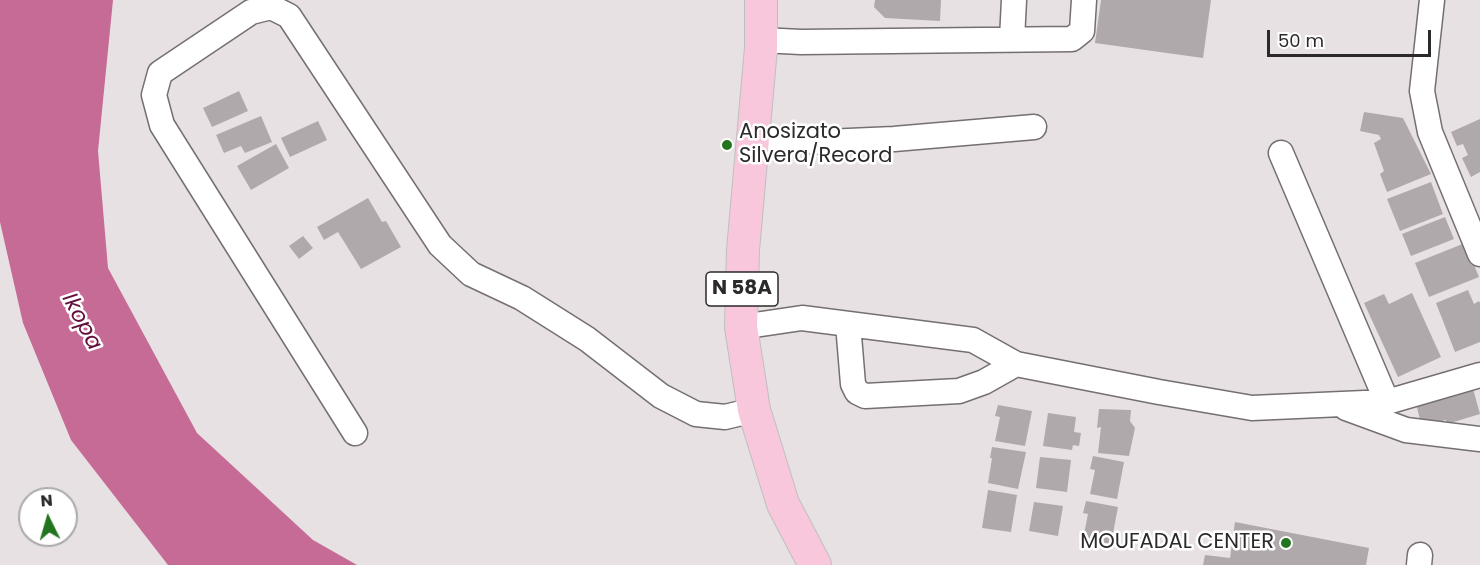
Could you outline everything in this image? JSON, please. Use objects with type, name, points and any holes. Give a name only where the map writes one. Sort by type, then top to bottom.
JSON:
[{"type":"main road","name":"N 58A","points":[[761,0],[761,40],[743,249],[741,327],[754,410],[783,504],[814,565]]},
{"type":"street","points":[[1012,39],[1014,0]]},
{"type":"street","points":[[761,40],[801,42],[1071,39],[1082,31],[1084,0]]},
{"type":"street","points":[[1432,0],[1422,91],[1430,132],[1480,254]]},
{"type":"street","points":[[355,433],[162,125],[154,95],[160,73],[251,12],[271,7],[289,16],[440,245],[471,274],[522,298],[587,339],[661,396],[696,414],[725,417],[754,410]]},
{"type":"street","points":[[752,138],[826,142],[894,139],[1034,127]]},
{"type":"street","points":[[1281,153],[1387,402]]},
{"type":"street","points":[[741,327],[802,318],[973,340],[1016,364],[1159,393],[1252,408],[1387,402],[1480,375]]},
{"type":"street","points":[[848,324],[853,384],[857,392],[866,396],[959,392],[984,382],[1016,364]]},
{"type":"street","points":[[1335,404],[1406,430],[1480,439]]},
{"type":"water","name":"Ikopa","points":[[0,0],[113,0],[98,151],[108,268],[197,433],[313,540],[357,565],[168,565],[71,440],[23,323],[0,222]]},
{"type":"building","points":[[875,0],[941,0],[940,21],[885,18],[874,7]]},
{"type":"building","points":[[1101,0],[1211,0],[1203,58],[1095,43]]},
{"type":"building","points":[[239,91],[248,111],[212,127],[203,108]]},
{"type":"building","points":[[1364,112],[1403,118],[1431,174],[1387,192],[1380,174],[1384,171],[1374,143],[1381,139],[1379,135],[1360,131]]},
{"type":"building","points":[[261,116],[272,142],[245,153],[241,146],[224,153],[216,135]]},
{"type":"building","points":[[1480,119],[1480,172],[1471,177],[1462,158],[1468,155],[1463,144],[1457,146],[1451,132]]},
{"type":"building","points":[[318,121],[327,140],[290,157],[281,138]]},
{"type":"building","points":[[276,144],[289,168],[251,190],[237,166]]},
{"type":"building","points":[[1431,182],[1443,214],[1400,231],[1387,199]]},
{"type":"building","points":[[368,198],[382,222],[386,221],[401,247],[361,269],[338,232],[324,240],[317,227]]},
{"type":"building","points":[[1445,217],[1454,239],[1411,256],[1402,234]]},
{"type":"building","points":[[303,236],[313,248],[299,259],[289,246]]},
{"type":"building","points":[[1465,243],[1479,277],[1429,297],[1415,263]]},
{"type":"building","points":[[1468,290],[1474,304],[1479,301],[1480,303],[1480,342],[1455,352],[1436,303]]},
{"type":"building","points":[[1412,293],[1441,357],[1398,377],[1364,303],[1384,294],[1389,304]]},
{"type":"building","points":[[1472,385],[1480,414],[1447,424],[1446,420],[1438,422],[1420,420],[1416,403]]},
{"type":"building","points":[[998,405],[1032,411],[1025,446],[995,441],[1000,417],[995,416]]},
{"type":"building","points":[[1099,409],[1131,410],[1130,421],[1135,428],[1129,456],[1098,453],[1101,427],[1097,428]]},
{"type":"building","points":[[1048,413],[1076,417],[1074,432],[1081,433],[1079,446],[1073,445],[1072,450],[1043,446]]},
{"type":"building","points":[[992,447],[1026,452],[1018,489],[988,483]]},
{"type":"building","points":[[1093,456],[1124,462],[1117,499],[1090,494],[1095,470],[1090,469]]},
{"type":"building","points":[[1040,457],[1071,460],[1067,492],[1036,488]]},
{"type":"building","points":[[988,490],[1017,495],[1011,532],[982,528]]},
{"type":"building","points":[[1086,501],[1118,507],[1111,544],[1083,539],[1088,514],[1083,513]]},
{"type":"building","points":[[1034,502],[1063,506],[1058,536],[1029,531]]},
{"type":"building","name":"MOUFADAL CENTER","points":[[1235,522],[1369,548],[1366,565],[1203,565],[1205,555],[1230,558]]},
{"type":"place","name":"Anosizato Silvera/Record","points":[[727,145]]},
{"type":"place","name":"MOUFADAL CENTER","points":[[1286,543]]}]
